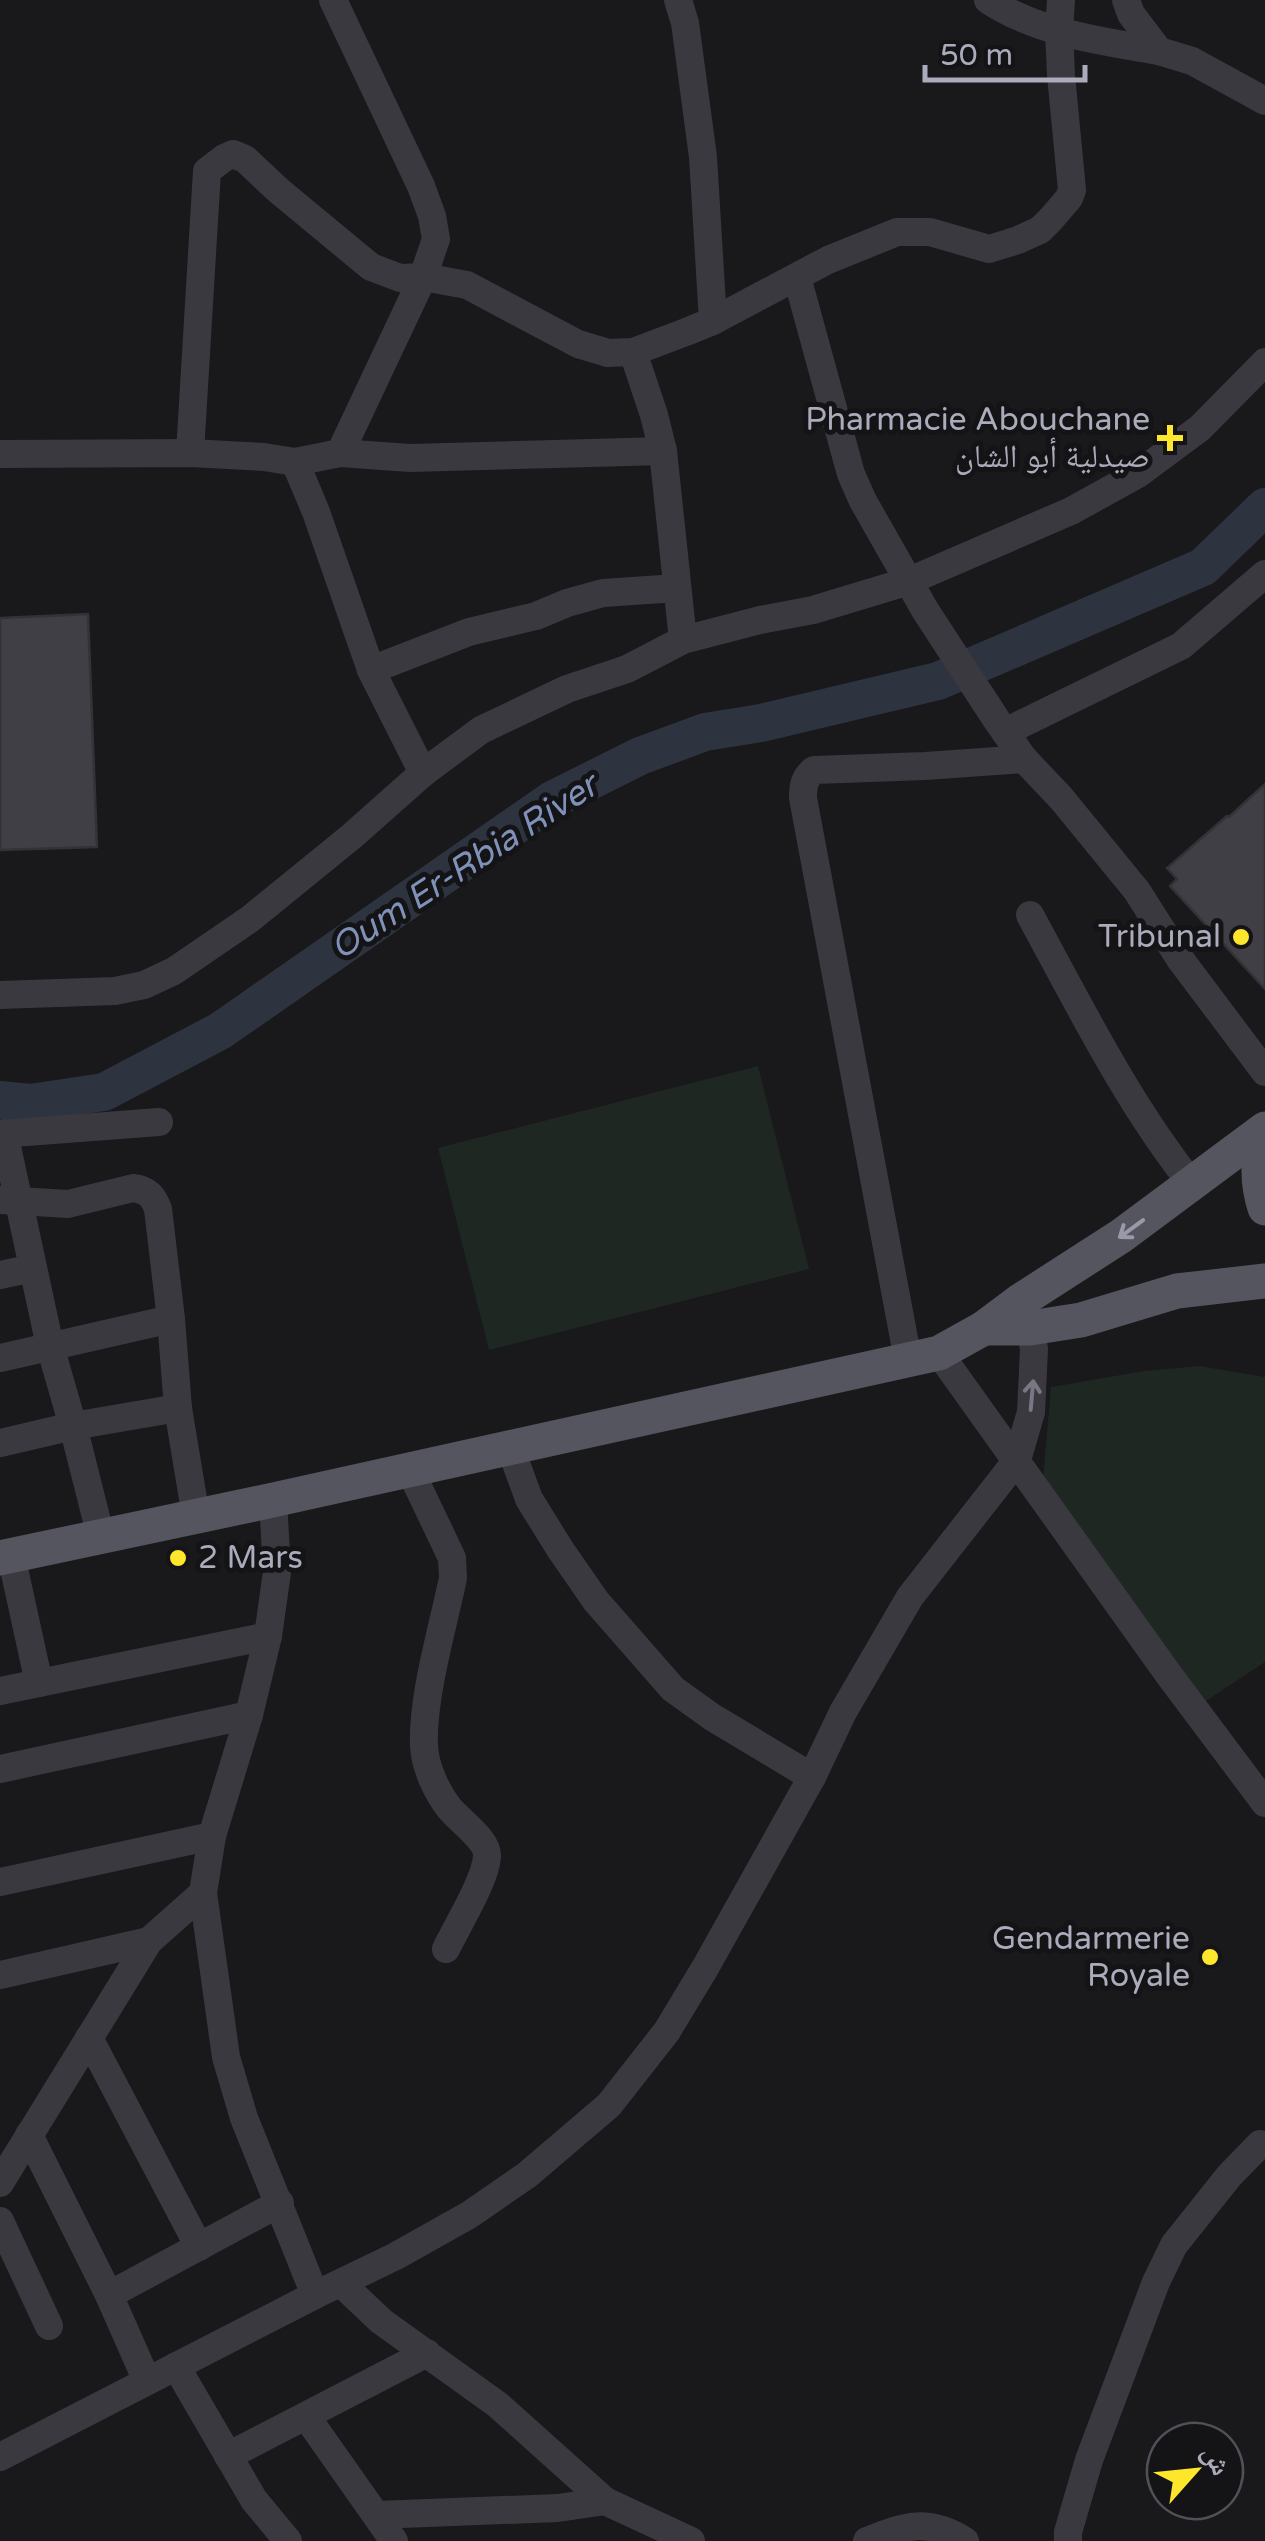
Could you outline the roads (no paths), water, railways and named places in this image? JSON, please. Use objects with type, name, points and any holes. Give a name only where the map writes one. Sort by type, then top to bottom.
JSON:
[{"type":"main road","points":[[5,1557],[923,1356],[984,1328],[1121,1236],[1265,1130]]},
{"type":"main road","points":[[1265,1130],[1258,1158],[1259,1188],[1265,1208]]},
{"type":"main road","points":[[984,1328],[1030,1328],[1081,1320],[1176,1291],[1265,1281]]},
{"type":"street","points":[[333,0],[421,186],[436,238],[424,278],[340,454]]},
{"type":"street","points":[[678,0],[685,23],[703,156],[712,321]]},
{"type":"street","points":[[988,0],[1059,32],[1192,60],[1265,101]]},
{"type":"street","points":[[190,453],[207,171],[233,154],[246,159],[371,267],[400,278],[466,286],[578,344],[608,352],[633,352],[712,321],[854,248],[898,232],[930,232],[990,249],[1040,230],[1069,198],[1072,182],[1061,74],[1062,0]]},
{"type":"street","points":[[1126,0],[1131,14],[1159,51]]},
{"type":"street","points":[[797,277],[851,474],[862,501],[925,610],[1024,759],[1137,891],[1180,958],[1265,1072]]},
{"type":"street","points":[[633,352],[664,452],[683,640]]},
{"type":"street","points":[[0,995],[115,991],[144,985],[174,971],[250,919],[423,773],[496,722],[567,689],[626,669],[683,640],[812,610],[908,581],[1070,511],[1138,474],[1200,428],[1265,362]]},
{"type":"street","points":[[0,454],[190,453],[264,456],[295,462],[340,454],[410,458],[664,452]]},
{"type":"street","points":[[295,462],[370,670],[423,773]]},
{"type":"street","points":[[1000,726],[1181,646],[1265,574]]},
{"type":"street","points":[[370,670],[469,632],[536,616],[585,598],[678,588]]},
{"type":"street","points":[[1024,759],[814,770],[803,786],[923,1356],[1016,1460],[1265,1803]]},
{"type":"street","points":[[1030,915],[1106,1052],[1167,1153],[1192,1184]]},
{"type":"street","points":[[101,1537],[33,1268],[9,1201],[2,1134],[159,1122]]},
{"type":"street","points":[[9,1201],[68,1204],[133,1188],[154,1197],[172,1319],[178,1408],[196,1517]]},
{"type":"street","points":[[0,1276],[33,1268]]},
{"type":"street","points":[[0,1358],[172,1319]]},
{"type":"street","points":[[0,2457],[469,2215],[528,2175],[609,2105],[667,2031],[744,1900],[843,1712],[910,1598],[1016,1460],[1030,1412],[1034,1350],[1030,1328]]},
{"type":"street","points":[[0,1443],[178,1408]]},
{"type":"street","points":[[510,1447],[529,1499],[560,1549],[596,1601],[674,1689],[712,1718],[812,1777]]},
{"type":"street","points":[[410,1470],[452,1558],[454,1578],[426,1710],[424,1748],[434,1784],[449,1808],[486,1850],[487,1857],[446,1949]]},
{"type":"street","points":[[273,1500],[277,1572],[268,1636],[249,1715],[212,1836],[202,1893],[226,2057],[244,2118],[315,2294]]},
{"type":"street","points":[[5,1557],[38,1683]]},
{"type":"street","points":[[0,1691],[268,1636]]},
{"type":"street","points":[[0,1769],[249,1715]]},
{"type":"street","points":[[0,1882],[212,1836]]},
{"type":"street","points":[[0,2183],[148,1941],[202,1893]]},
{"type":"street","points":[[0,1975],[148,1941]]},
{"type":"street","points":[[89,2038],[198,2247]]},
{"type":"street","points":[[29,2135],[147,2381]]},
{"type":"street","points":[[1068,2541],[1089,2460],[1156,2282],[1174,2245],[1228,2176],[1260,2144]]},
{"type":"street","points":[[109,2295],[280,2203]]},
{"type":"street","points":[[0,2221],[49,2326]]},
{"type":"street","points":[[341,2282],[381,2321],[498,2405],[605,2501],[691,2541]]},
{"type":"street","points":[[228,2456],[427,2353]]},
{"type":"street","points":[[176,2366],[254,2500],[288,2541]]},
{"type":"street","points":[[306,2416],[394,2541]]},
{"type":"street","points":[[377,2516],[558,2508],[605,2501]]},
{"type":"street","points":[[867,2541],[890,2531],[921,2525],[946,2529],[965,2541]]},
{"type":"waterway","name":"Oum Er-Rbia River","points":[[0,1100],[30,1103],[104,1092],[220,1031],[552,800],[640,756],[705,732],[761,723],[938,681],[1203,567],[1265,507]]},
{"type":"place","name":"Pharmacie Abouchane صيدلية أبو الشان","points":[[1170,438]]},
{"type":"place","name":"Tribunal","points":[[1241,937]]},
{"type":"place","name":"2 Mars","points":[[178,1558]]},
{"type":"place","name":"Gendarmerie Royale","points":[[1210,1957]]}]
